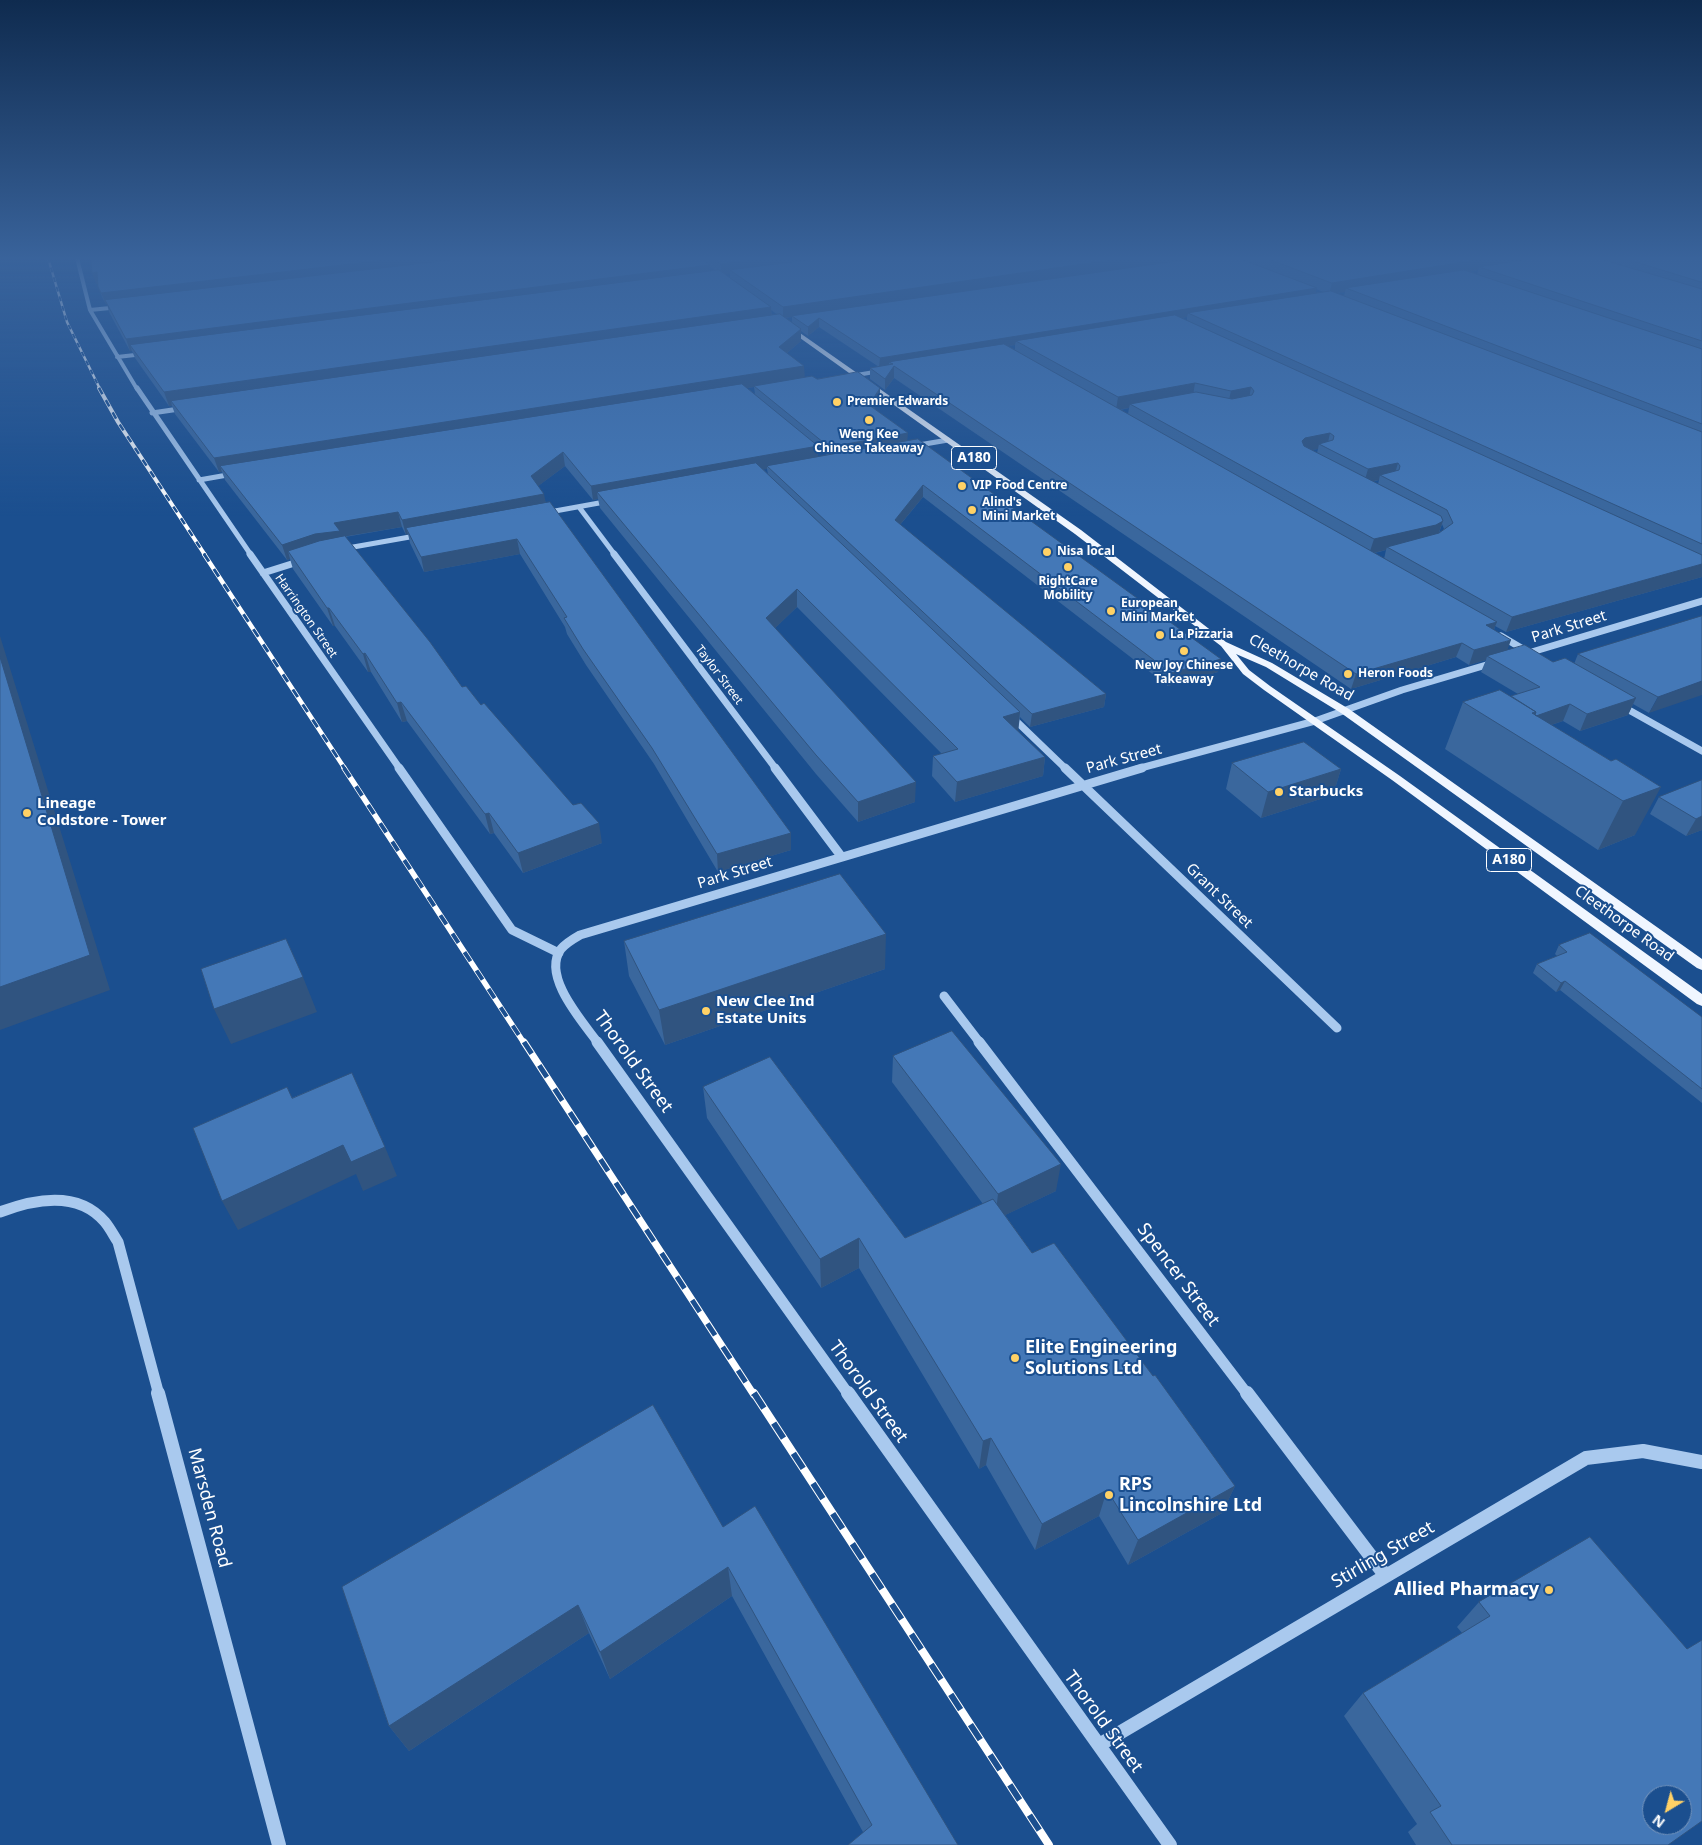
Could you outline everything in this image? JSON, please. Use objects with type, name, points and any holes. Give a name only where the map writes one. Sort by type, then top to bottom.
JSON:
[{"type":"main road","name":"A180","points":[[809,344],[851,376],[948,440],[1078,532],[1223,644]]},
{"type":"main road","name":"Cleethorpe Road","points":[[1223,644],[1270,665],[1345,711],[1702,964]]},
{"type":"main road","name":"Cleethorpe Road","points":[[1223,644],[1246,672],[1702,1001]]},
{"type":"street","name":"Harrington Street","points":[[110,344],[152,413],[512,930],[559,953]]},
{"type":"street","points":[[117,357],[146,353]]},
{"type":"street","points":[[851,376],[883,371]]},
{"type":"street","points":[[152,413],[189,407]]},
{"type":"street","points":[[901,448],[948,440]]},
{"type":"street","points":[[199,480],[236,474]]},
{"type":"street","points":[[541,513],[616,500]]},
{"type":"street","name":"Taylor Street","points":[[579,507],[841,856]]},
{"type":"street","points":[[337,550],[428,534]]},
{"type":"street","points":[[263,573],[310,558]]},
{"type":"street","name":"Park Street","points":[[1521,655],[1702,601]]},
{"type":"street","points":[[1492,631],[1541,660]]},
{"type":"street","name":"Park Street","points":[[559,953],[566,943],[579,935],[595,930],[1082,784],[1314,721],[1402,690],[1503,661]]},
{"type":"street","points":[[1609,698],[1702,751]]},
{"type":"street","name":"Grant Street","points":[[1008,714],[1337,1028]]},
{"type":"street","name":"Thorold Street","points":[[559,953],[554,969],[558,984],[569,1003],[1170,1845]]},
{"type":"street","name":"Spencer Street","points":[[944,996],[1385,1575]]},
{"type":"street","points":[[0,1212],[15,1206],[44,1200],[72,1200]]},
{"type":"street","name":"Marsden Road","points":[[72,1200],[86,1207],[103,1220],[118,1242],[279,1845]]},
{"type":"street","name":"Stirling Street","points":[[1099,1746],[1385,1575],[1586,1458],[1643,1451],[1702,1462]]},
{"type":"building","points":[[137,344],[506,344],[164,392],[130,345]]},
{"type":"building","points":[[569,344],[783,344],[779,347],[804,366],[214,458],[171,401]]},
{"type":"building","points":[[859,344],[967,344],[880,358]]},
{"type":"building","points":[[1004,344],[1497,622],[1486,625],[1511,640],[1474,650],[1462,643],[1356,674],[894,366],[885,379],[870,368],[893,364],[889,362]]},
{"type":"building","points":[[1022,344],[1239,344],[1702,555],[1702,564],[1512,617],[1387,547],[1439,533],[1453,523],[1447,510],[1380,475],[1399,470],[1400,466],[1398,463],[1368,469],[1319,444],[1333,440],[1334,436],[1330,433],[1305,438],[1302,441],[1304,446],[1441,516],[1443,521],[1436,525],[1374,539],[1130,404],[1196,392],[1232,399],[1252,395],[1254,391],[1251,387],[1231,391],[1195,383],[1118,397]]},
{"type":"building","points":[[1257,344],[1471,344],[1702,432],[1702,544]]},
{"type":"building","points":[[1493,344],[1687,344],[1702,349],[1702,424]]},
{"type":"building","points":[[858,372],[880,388],[869,405],[908,433],[829,447],[754,386],[812,376],[817,379]]},
{"type":"building","points":[[742,384],[818,446],[591,486],[563,452],[531,476],[544,494],[402,520],[398,512],[334,523],[340,531],[315,534],[282,545],[220,466]]},
{"type":"building","points":[[918,439],[1221,659],[1171,673],[923,485],[895,520],[1106,694],[1032,714],[767,466]]},
{"type":"building","points":[[756,463],[1020,712],[1003,717],[1045,757],[957,782],[933,756],[958,749],[797,589],[766,618],[916,782],[858,802],[816,755],[597,492]]},
{"type":"building","points":[[550,502],[791,833],[717,854],[652,748],[583,649],[564,618],[567,617],[517,539],[421,557],[406,528]]},
{"type":"building","points":[[345,536],[430,642],[462,687],[466,686],[481,705],[484,703],[573,805],[581,803],[599,823],[518,853],[489,813],[485,814],[401,702],[397,703],[365,653],[363,654],[329,608],[327,608],[288,551],[319,541]]},
{"type":"building","points":[[1702,616],[1702,681],[1658,697],[1578,654]]},
{"type":"building","points":[[1525,645],[1553,662],[1565,658],[1636,698],[1587,714],[1570,704],[1536,716],[1536,712],[1511,696],[1540,687],[1487,656]]},
{"type":"building","name":"Lineage Coldstore - Tower","points":[[0,657],[90,955],[0,987]]},
{"type":"building","points":[[1500,690],[1536,712],[1532,713],[1611,761],[1616,759],[1661,787],[1623,801],[1463,702]]},
{"type":"building","points":[[1304,742],[1341,769],[1268,792],[1232,763]]},
{"type":"building","points":[[1702,780],[1702,816],[1696,819],[1659,797]]},
{"type":"building","points":[[840,874],[886,934],[659,1010],[624,941]]},
{"type":"building","points":[[1590,933],[1702,1017],[1702,1089],[1565,981],[1561,983],[1537,964],[1567,952],[1559,945]]},
{"type":"building","points":[[286,939],[303,977],[214,1009],[201,969]]},
{"type":"building","points":[[952,1031],[1061,1164],[998,1194],[893,1056]]},
{"type":"building","points":[[770,1057],[905,1238],[993,1199],[1032,1253],[1054,1243],[1153,1376],[1155,1375],[1235,1486],[1138,1540],[1107,1490],[1042,1524],[991,1438],[983,1441],[859,1238],[820,1259],[703,1087]]},
{"type":"building","points":[[352,1073],[385,1147],[351,1162],[343,1145],[222,1201],[193,1128],[287,1087],[292,1098]]},
{"type":"building","points":[[653,1405],[723,1527],[755,1506],[958,1845],[848,1845],[872,1825],[728,1567],[600,1652],[578,1605],[389,1726],[342,1587]]},
{"type":"building","points":[[1590,1537],[1687,1649],[1702,1640],[1702,1821],[1692,1828],[1692,1785],[1642,1785],[1642,1835],[1682,1835],[1668,1845],[1452,1845],[1430,1812],[1441,1806],[1363,1693],[1490,1616],[1479,1602]]},
{"type":"railway","points":[[78,344],[100,389]]},
{"type":"railway","points":[[99,388],[118,422],[205,555]]},
{"type":"railway","points":[[204,554],[345,769]]},
{"type":"railway","points":[[344,768],[524,1043]]},
{"type":"railway","points":[[524,1042],[754,1395]]},
{"type":"railway","points":[[754,1393],[1049,1845]]},
{"type":"place","name":"Premier Edwards","points":[[837,402]]},
{"type":"place","name":"Weng Kee Chinese Takeaway","points":[[869,420]]},
{"type":"place","name":"VIP Food Centre","points":[[962,486]]},
{"type":"place","name":"Alind's Mini Market","points":[[972,510]]},
{"type":"place","name":"Nisa local","points":[[1047,552]]},
{"type":"place","name":"RightCare Mobility","points":[[1068,567]]},
{"type":"place","name":"European Mini Market","points":[[1111,611]]},
{"type":"place","name":"La Pizzaria","points":[[1160,635]]},
{"type":"place","name":"New Joy Chinese Takeaway","points":[[1184,651]]},
{"type":"place","name":"Heron Foods","points":[[1348,674]]},
{"type":"place","name":"Starbucks","points":[[1279,792]]},
{"type":"place","name":"Lineage Coldstore - Tower","points":[[27,813]]},
{"type":"place","name":"New Clee Ind Estate Units","points":[[706,1011]]},
{"type":"place","name":"Elite Engineering Solutions Ltd","points":[[1015,1358]]},
{"type":"place","name":"RPS Lincolnshire Ltd","points":[[1109,1495]]},
{"type":"place","name":"Allied Pharmacy","points":[[1549,1590]]}]
